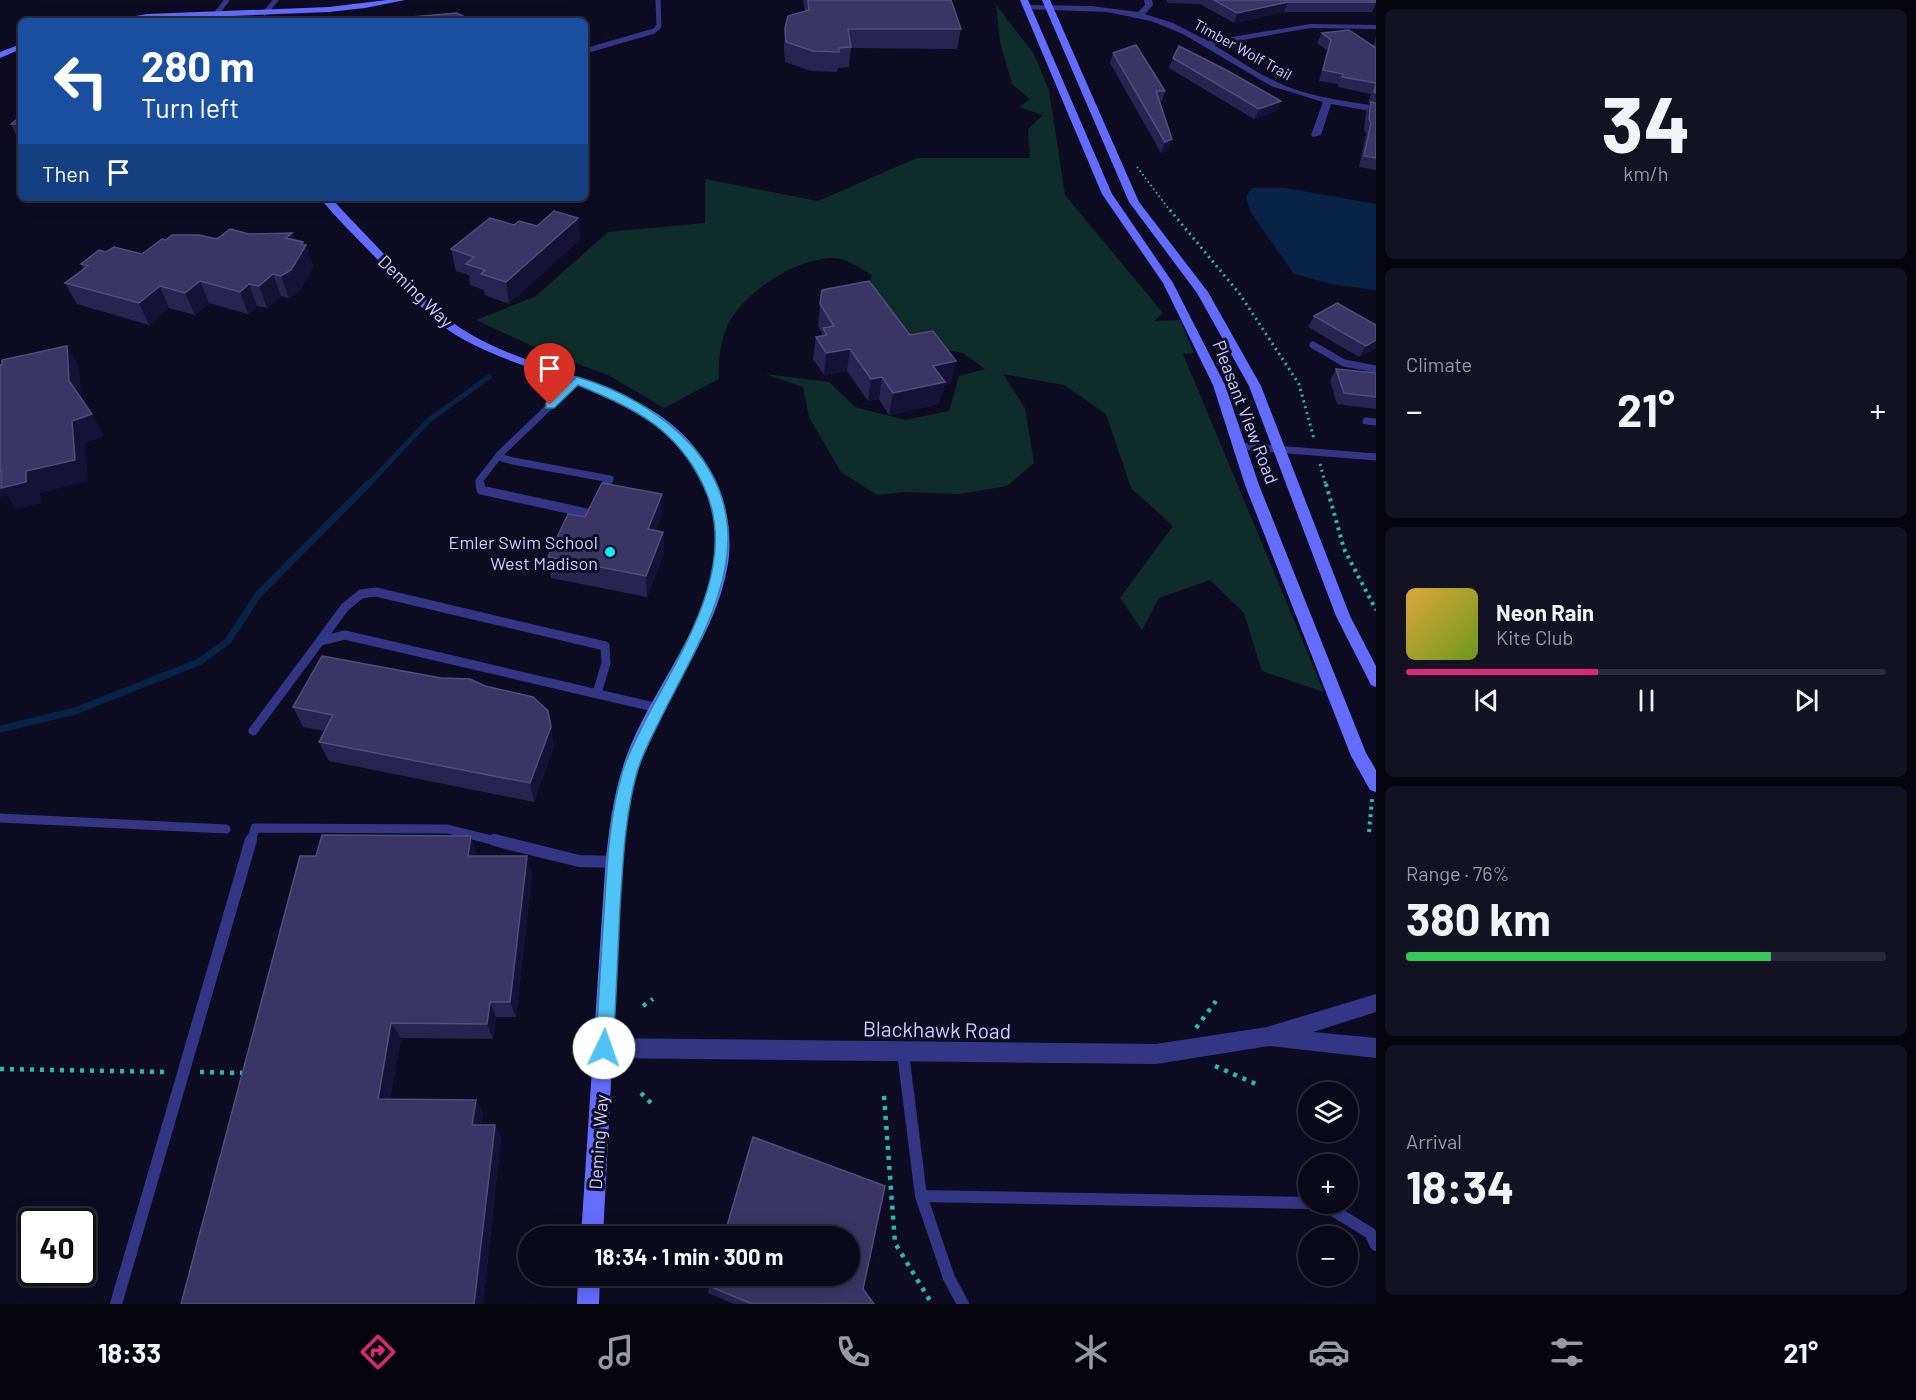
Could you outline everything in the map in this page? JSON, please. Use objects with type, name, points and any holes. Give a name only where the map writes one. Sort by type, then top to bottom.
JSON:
[{"type":"main road","points":[[136,18],[216,14],[263,17],[333,11],[401,0]]},
{"type":"main road","name":"Pleasant View Road","points":[[1026,4],[1107,194],[1168,283],[1219,385],[1252,485],[1359,756],[1375,783]]},
{"type":"main road","name":"Pleasant View Road","points":[[1047,4],[1134,202],[1208,301],[1255,386],[1343,616],[1376,681]]},
{"type":"main road","points":[[0,55],[18,47]]},
{"type":"main road","name":"Deming Way","points":[[328,201],[447,325],[488,347],[627,401],[675,434],[698,461],[716,499],[721,517],[723,546],[716,588],[630,770],[618,828],[593,1226]]},
{"type":"main road","points":[[588,1304],[589,1286]]},
{"type":"street","points":[[1140,15],[1149,5],[1148,0]]},
{"type":"street","name":"Timber Wolf Trail","points":[[1026,4],[1093,8],[1140,15],[1184,31],[1275,85],[1328,100],[1376,109]]},
{"type":"street","points":[[1207,44],[1310,26],[1376,27]]},
{"type":"street","points":[[1316,135],[1328,100]]},
{"type":"street","name":"Blackhawk Road","points":[[604,1048],[1156,1054],[1267,1037],[1376,1003]]},
{"type":"street","name":"Blackhawk Road","points":[[1267,1037],[1376,1048]]},
{"type":"lane","points":[[216,14],[227,0]]},
{"type":"lane","points":[[263,17],[276,0]]},
{"type":"lane","points":[[588,50],[654,31],[659,26],[658,0]]},
{"type":"lane","points":[[1313,345],[1344,363],[1376,369]]},
{"type":"lane","points":[[500,454],[502,459],[610,479],[591,514],[481,490],[479,481],[500,454],[577,380]]},
{"type":"lane","points":[[1366,420],[1376,422]]},
{"type":"lane","points":[[1240,446],[1376,457]]},
{"type":"lane","points":[[253,731],[345,607],[361,594],[376,592],[605,646],[606,663],[597,693]]},
{"type":"lane","points":[[320,641],[345,635],[658,708]]},
{"type":"lane","points":[[0,818],[226,829]]},
{"type":"lane","points":[[116,1304],[255,828],[447,829],[579,861],[615,862]]},
{"type":"lane","points":[[903,1053],[921,1196],[950,1278],[963,1304]]},
{"type":"lane","points":[[921,1196],[1298,1203]]},
{"type":"lane","points":[[1339,1214],[1370,1233],[1376,1245]]},
{"type":"path","points":[[1134,162],[1150,186],[1239,293],[1299,384],[1315,445]]},
{"type":"path","points":[[1320,461],[1344,549],[1376,610]]},
{"type":"path","points":[[1370,832],[1375,783]]},
{"type":"path","points":[[644,1006],[653,999]]},
{"type":"path","points":[[1180,1050],[1258,1085]]},
{"type":"path","points":[[0,1069],[248,1073]]},
{"type":"path","points":[[641,1093],[651,1103]]},
{"type":"path","points":[[884,1096],[895,1243],[932,1304]]},
{"type":"green space","points":[[996,5],[1034,54],[1049,90],[1065,195],[1163,313],[1154,321],[1180,320],[1194,353],[1183,354],[1324,692],[1262,671],[1244,613],[1210,580],[1159,598],[1142,630],[1120,598],[1173,526],[1131,488],[1106,414],[1064,385],[1003,374],[1025,408],[1034,463],[1007,486],[959,494],[904,492],[877,495],[841,472],[809,417],[803,387],[765,374],[829,382],[855,407],[905,420],[949,411],[959,376],[985,369],[963,353],[909,343],[864,297],[872,275],[839,258],[819,259],[803,264],[771,280],[757,291],[733,316],[726,329],[720,354],[719,379],[664,408],[610,376],[543,351],[476,320],[536,296],[608,232],[705,223],[705,179],[818,201],[917,158],[1030,158],[1028,129],[1043,115],[1019,107],[1030,99],[1012,84],[1000,42]]},
{"type":"water","points":[[1252,188],[1285,188],[1376,204],[1376,290],[1336,285],[1294,274],[1250,211],[1246,197]]},
{"type":"building","points":[[808,0],[951,0],[961,29],[848,29],[851,47],[839,48],[839,52],[813,51],[786,42],[785,28],[788,16],[809,10]]},
{"type":"building","points":[[1214,0],[1376,0],[1376,2],[1288,2],[1237,13]]},
{"type":"building","points":[[457,13],[467,18],[399,18]]},
{"type":"building","points":[[1349,30],[1376,48],[1376,83],[1342,77],[1343,74],[1323,70],[1331,40],[1322,33]]},
{"type":"building","points":[[1136,45],[1165,91],[1156,91],[1172,139],[1165,142],[1113,53]]},
{"type":"building","points":[[1179,46],[1281,101],[1259,109],[1173,58]]},
{"type":"building","points":[[1371,102],[1376,103],[1376,158],[1364,156],[1371,123],[1369,119]]},
{"type":"building","points":[[554,211],[578,218],[506,282],[481,274],[485,270],[466,264],[474,257],[451,249],[490,218],[514,225],[519,221],[537,226]]},
{"type":"building","points":[[230,229],[249,234],[292,233],[286,238],[303,242],[301,244],[306,245],[291,270],[281,276],[273,274],[259,286],[249,284],[240,292],[200,281],[185,293],[160,286],[139,303],[65,283],[88,266],[81,264],[99,250],[106,252],[114,247],[142,254],[162,239],[166,240],[172,235],[199,235],[217,239]]},
{"type":"building","points":[[869,281],[910,335],[933,331],[956,361],[933,366],[945,382],[893,393],[882,377],[871,379],[850,349],[826,353],[816,337],[827,335],[823,328],[834,326],[820,304],[822,290]]},
{"type":"building","points":[[1337,303],[1376,325],[1376,340],[1366,346],[1314,316]]},
{"type":"building","points":[[67,346],[69,381],[92,414],[72,421],[75,460],[26,471],[26,482],[1,488],[0,365],[2,365],[2,360]]},
{"type":"building","points":[[1336,369],[1376,373],[1376,397],[1344,393]]},
{"type":"building","name":"Emler Swim School West Madison","points":[[602,483],[662,494],[648,529],[663,532],[646,576],[548,557],[568,514],[585,517]]},
{"type":"building","points":[[322,656],[441,678],[470,679],[485,686],[533,697],[548,711],[551,727],[530,783],[319,742],[333,715],[293,707]]},
{"type":"building","points":[[322,835],[471,836],[468,856],[527,856],[510,1002],[490,1002],[487,1024],[391,1023],[378,1099],[476,1100],[472,1125],[495,1125],[474,1304],[181,1304],[300,856],[316,856]]},
{"type":"building","points":[[753,1137],[885,1186],[863,1289],[874,1304],[752,1304],[709,1286],[860,1286],[860,1226],[727,1226]]},
{"type":"waterway","points":[[367,486],[429,420],[489,377]]},
{"type":"waterway","points":[[0,729],[75,711],[199,662],[228,641],[258,595],[368,484]]},
{"type":"place","name":"Emler Swim School West Madison","points":[[610,552]]},
{"type":"route","points":[[550,405],[577,380],[604,390],[645,412],[675,434],[698,461],[716,499],[721,517],[723,546],[716,588],[630,770],[624,796],[615,862],[604,1048]]}]
